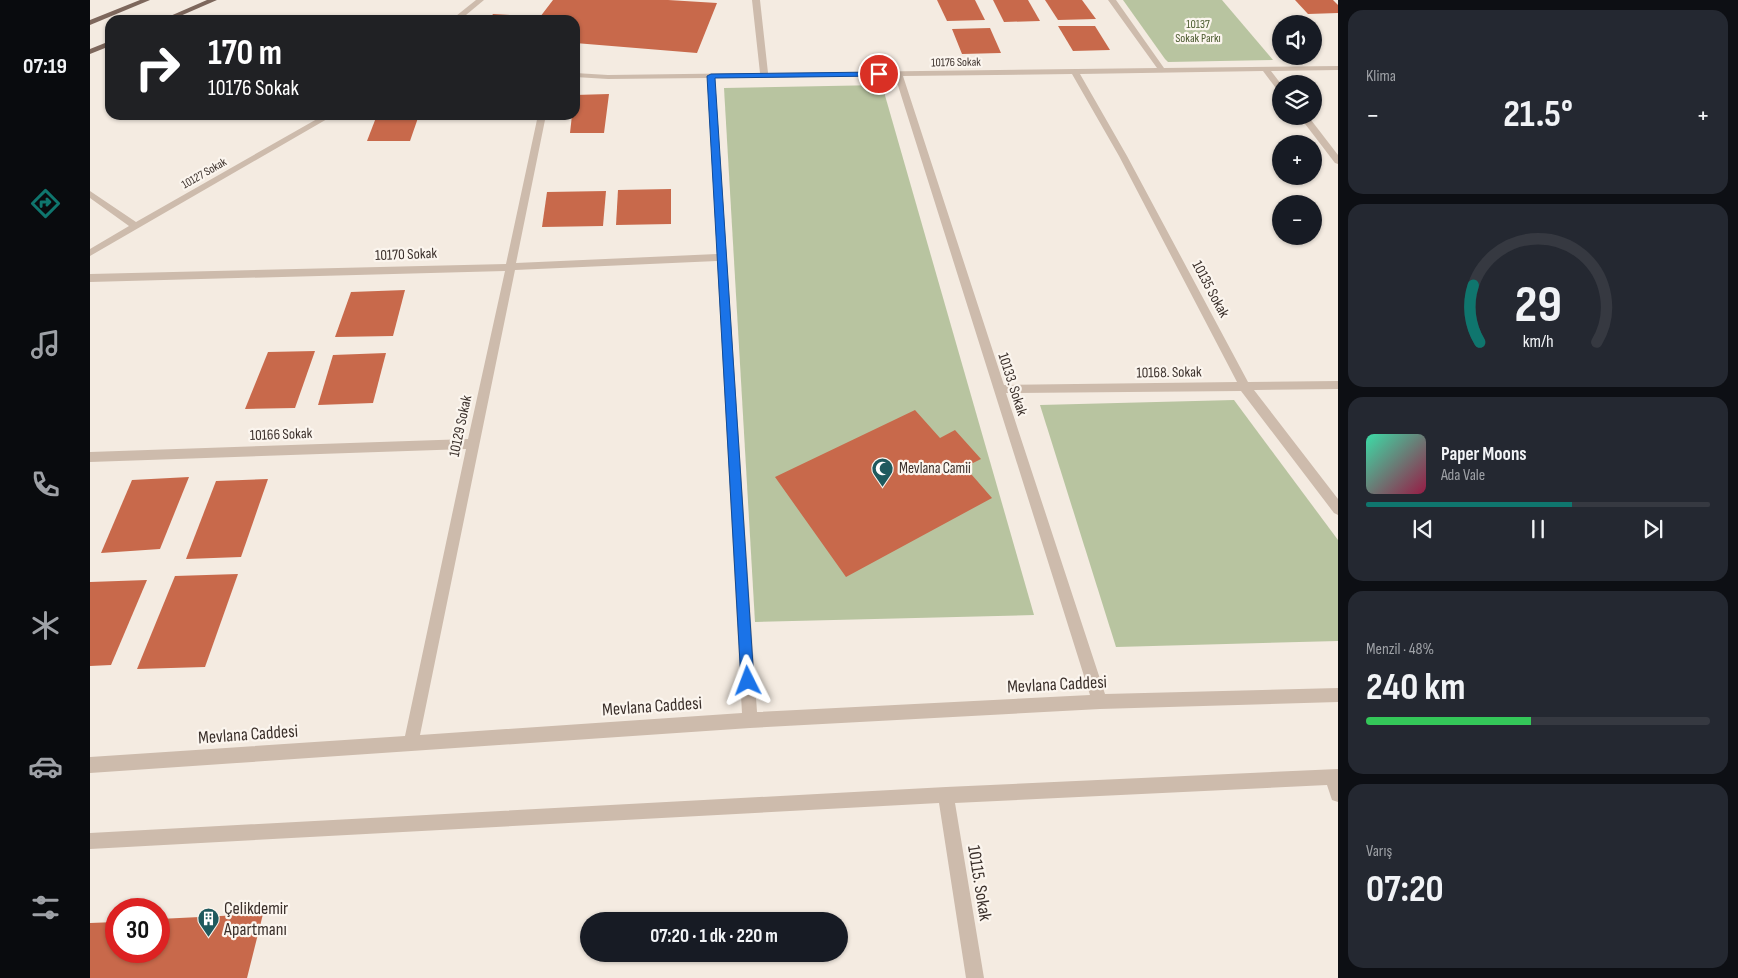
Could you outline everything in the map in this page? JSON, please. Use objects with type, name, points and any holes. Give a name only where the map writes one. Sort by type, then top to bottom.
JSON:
[{"type":"main road","points":[[109,15],[146,0]]},
{"type":"main road","points":[[177,15],[213,0]]},
{"type":"main road","points":[[90,23],[105,17]]},
{"type":"main road","points":[[90,52],[105,45]]},
{"type":"street","points":[[461,15],[480,0]]},
{"type":"street","points":[[756,0],[764,76]]},
{"type":"street","points":[[1112,0],[1162,70]]},
{"type":"street","name":"10176 Sokak","points":[[580,75],[608,77],[764,76],[1338,68]]},
{"type":"street","points":[[1265,69],[1272,78]]},
{"type":"street","name":"10135 Sokak","points":[[1075,72],[1128,164],[1246,386],[1338,509]]},
{"type":"street","name":"10133. Sokak","points":[[898,74],[1100,702]]},
{"type":"street","points":[[711,76],[750,720]]},
{"type":"street","name":"10127 Sokak","points":[[90,253],[321,120]]},
{"type":"street","name":"10129 Sokak","points":[[411,743],[541,120]]},
{"type":"street","points":[[1310,125],[1338,160]]},
{"type":"street","points":[[90,194],[135,226]]},
{"type":"street","name":"10170 Sokak","points":[[90,278],[510,266],[722,257]]},
{"type":"street","name":"10168. Sokak","points":[[1000,389],[1338,384]]},
{"type":"street","name":"10166 Sokak","points":[[90,457],[473,444]]},
{"type":"street","name":"Mevlana Caddesi","points":[[90,765],[750,720],[1100,702],[1338,695]]},
{"type":"street","points":[[90,841],[946,795],[1334,777],[1338,794]]},
{"type":"street","name":"10115. Sokak","points":[[946,795],[975,978]]},
{"type":"green space","name":"10137 Sokak Parkı","points":[[1123,0],[1222,0],[1272,60],[1168,62]]},
{"type":"green space","points":[[882,85],[1034,615],[755,622],[724,88]]},
{"type":"green space","points":[[1234,400],[1338,540],[1338,641],[1116,647],[1040,405]]},
{"type":"building","points":[[553,0],[668,0],[717,3],[697,53],[580,43],[580,15],[542,15]]},
{"type":"building","points":[[937,0],[975,0],[985,20],[947,21]]},
{"type":"building","points":[[993,0],[1028,0],[1040,21],[1004,22]]},
{"type":"building","points":[[1045,0],[1082,0],[1096,19],[1058,20]]},
{"type":"building","points":[[1295,0],[1333,0],[1338,5],[1338,13],[1308,14]]},
{"type":"building","points":[[1058,26],[1095,26],[1110,50],[1073,51]]},
{"type":"building","points":[[990,28],[1001,53],[962,54],[952,29]]},
{"type":"building","points":[[609,94],[604,133],[570,133],[571,120],[580,120],[580,95]]},
{"type":"building","points":[[375,120],[417,120],[410,141],[367,141]]},
{"type":"building","points":[[671,189],[671,224],[616,225],[618,190]]},
{"type":"building","points":[[606,191],[603,226],[542,227],[547,192]]},
{"type":"building","points":[[405,290],[393,336],[335,337],[351,292]]},
{"type":"building","points":[[315,351],[295,408],[245,409],[268,352]]},
{"type":"building","points":[[386,353],[373,403],[318,405],[333,355]]},
{"type":"building","name":"Mevlana Camii","points":[[915,410],[940,438],[955,430],[981,459],[965,467],[992,498],[846,577],[775,477]]},
{"type":"building","points":[[189,477],[160,549],[101,553],[132,480]]},
{"type":"building","points":[[268,479],[241,557],[186,559],[216,481]]},
{"type":"building","points":[[238,574],[205,667],[137,669],[175,576]]},
{"type":"building","points":[[147,580],[111,665],[90,666],[90,582]]},
{"type":"building","name":"Çelikdemir Apartmanı","points":[[263,914],[247,978],[90,978],[90,923],[105,922],[105,963],[170,963],[170,918]]},
{"type":"place","name":"Mevlana Camii","points":[[883,487]]},
{"type":"place","name":"Çelikdemir Apartmanı","points":[[208,937]]},
{"type":"route","points":[[748,681],[711,76],[879,74]]}]
